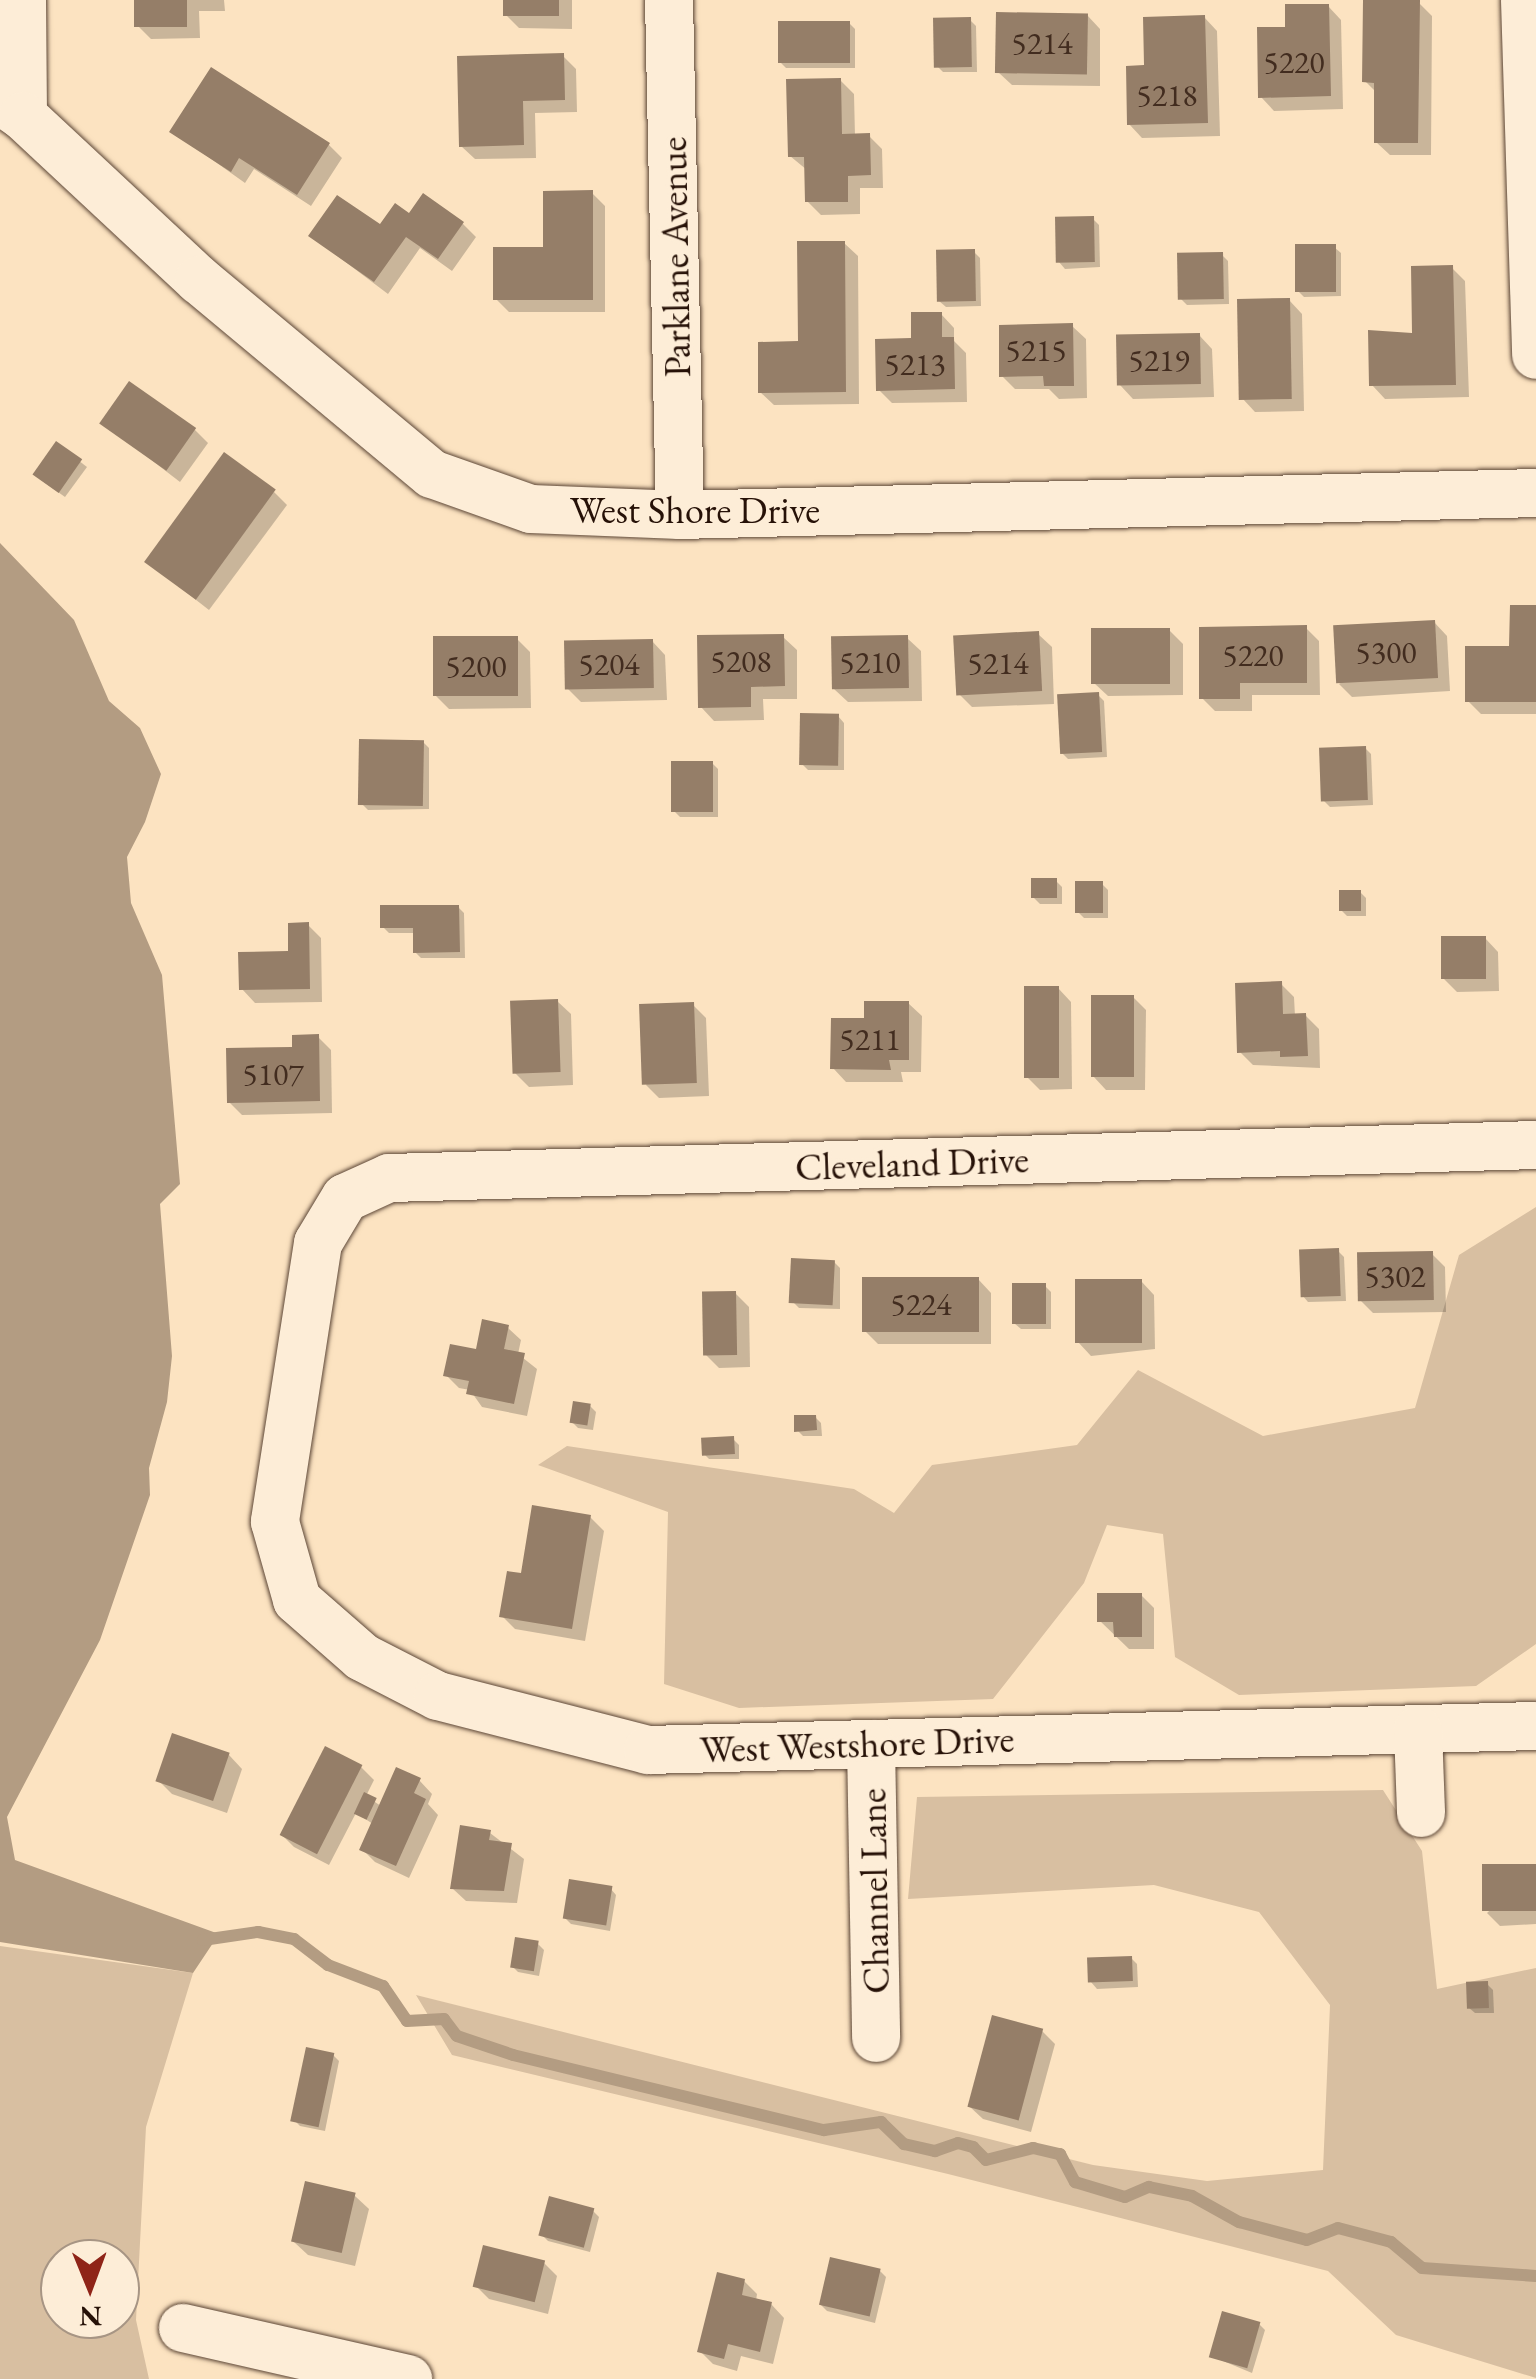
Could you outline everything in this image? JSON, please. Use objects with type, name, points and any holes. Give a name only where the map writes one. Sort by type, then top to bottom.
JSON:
[{"type":"street","points":[[11,108],[22,0]]},
{"type":"street","name":"Parklane Avenue","points":[[670,0],[680,515]]},
{"type":"street","points":[[1525,0],[1536,355]]},
{"type":"street","name":"West Shore Drive","points":[[11,108],[198,280],[432,474],[532,509],[680,515],[1536,492]]},
{"type":"street","name":"Cleveland Drive","points":[[275,1522],[318,1244],[345,1198],[389,1178],[1536,1144]]},
{"type":"street","name":"West Westshore Drive","points":[[275,1522],[296,1600],[362,1656],[438,1696],[648,1750],[1536,1726]]},
{"type":"street","points":[[1418,1730],[1421,1813]]},
{"type":"street","name":"Channel Lane","points":[[871,1744],[876,2038]]},
{"type":"street","points":[[183,2328],[408,2379]]},
{"type":"shaded area","points":[[0,543],[74,620],[109,701],[140,728],[161,774],[145,822],[127,857],[131,903],[162,975],[180,1184],[160,1204],[172,1356],[167,1402],[149,1468],[150,1495],[100,1640],[7,1817],[15,1860],[219,1934],[193,1973],[0,1942]]},
{"type":"shaded area","points":[[1536,1207],[1536,1644],[1476,1686],[1239,1695],[1175,1657],[1163,1534],[1107,1525],[1084,1583],[993,1699],[739,1708],[664,1684],[668,1512],[538,1465],[567,1446],[854,1489],[894,1513],[932,1465],[1077,1445],[1138,1370],[1263,1436],[1415,1408],[1459,1255]]},
{"type":"shaded area","points":[[1383,1790],[1422,1851],[1437,1989],[1536,1968],[1536,2378],[1396,2335],[1328,2271],[948,2174],[452,2055],[416,1995],[1093,2165],[1207,2181],[1323,2170],[1330,2005],[1259,1912],[1154,1885],[908,1899],[917,1797]]},
{"type":"shaded area","points":[[0,1946],[193,1973],[146,2127],[140,2243],[140,2239],[40,2239],[40,2339],[140,2338],[149,2379],[0,2379]]},
{"type":"building","points":[[134,0],[187,0],[187,27],[134,27]]},
{"type":"building","points":[[503,0],[559,0],[559,16],[503,16]]},
{"type":"building","points":[[1363,0],[1420,0],[1418,143],[1374,143],[1374,83],[1362,82]]},
{"type":"building","points":[[1285,4],[1329,4],[1331,96],[1258,98],[1257,27],[1285,27]]},
{"type":"building","points":[[996,12],[1088,14],[1087,75],[995,73]]},
{"type":"building","points":[[1205,15],[1208,123],[1127,125],[1126,66],[1144,65],[1143,17]]},
{"type":"building","points":[[971,17],[972,67],[934,68],[933,18]]},
{"type":"building","points":[[778,21],[850,21],[850,63],[778,63]]},
{"type":"building","points":[[564,53],[565,100],[523,101],[524,145],[459,147],[457,56]]},
{"type":"building","points":[[211,67],[330,143],[297,195],[239,158],[231,172],[169,132]]},
{"type":"building","points":[[841,78],[842,134],[870,133],[871,175],[848,176],[848,202],[805,202],[804,157],[788,157],[786,79]]},
{"type":"building","points":[[593,190],[593,300],[493,300],[493,247],[543,247],[543,191]]},
{"type":"building","points":[[423,193],[464,222],[438,259],[406,237],[374,282],[308,236],[337,195],[380,224],[395,203],[409,213]]},
{"type":"building","points":[[1094,216],[1095,262],[1056,263],[1055,217]]},
{"type":"building","points":[[797,241],[845,241],[846,392],[758,393],[758,342],[798,341]]},
{"type":"building","points":[[1295,244],[1336,244],[1336,292],[1295,292]]},
{"type":"building","points":[[975,249],[976,301],[937,302],[936,250]]},
{"type":"building","points":[[1223,252],[1224,299],[1178,300],[1177,253]]},
{"type":"building","points":[[1453,265],[1456,385],[1369,386],[1368,330],[1412,333],[1411,266]]},
{"type":"building","points":[[1290,298],[1292,399],[1239,400],[1237,299]]},
{"type":"building","points":[[911,312],[942,312],[942,337],[954,337],[955,389],[876,391],[875,339],[911,338]]},
{"type":"building","points":[[1073,323],[1074,386],[1044,386],[1043,376],[999,377],[999,325]]},
{"type":"building","points":[[1200,333],[1201,384],[1117,385],[1116,334]]},
{"type":"building","points":[[129,381],[196,428],[166,471],[99,424]]},
{"type":"building","points":[[56,441],[82,459],[59,493],[32,475]]},
{"type":"building","points":[[224,452],[276,490],[196,600],[144,562]]},
{"type":"building","points":[[1510,605],[1536,605],[1536,702],[1465,702],[1465,646],[1509,646]]},
{"type":"building","points":[[1435,620],[1438,678],[1336,683],[1333,625]]},
{"type":"building","points":[[1307,625],[1307,683],[1240,683],[1240,699],[1199,699],[1199,627]]},
{"type":"building","points":[[1091,628],[1170,628],[1170,684],[1091,684]]},
{"type":"building","points":[[1039,631],[1042,691],[956,695],[953,636]]},
{"type":"building","points":[[784,634],[785,686],[751,687],[751,707],[698,708],[697,635]]},
{"type":"building","points":[[908,635],[909,688],[832,689],[831,636]]},
{"type":"building","points":[[433,636],[518,636],[518,696],[433,696]]},
{"type":"building","points":[[653,639],[654,688],[565,690],[564,641]]},
{"type":"building","points":[[1099,692],[1102,752],[1060,754],[1057,694]]},
{"type":"building","points":[[800,713],[839,714],[838,766],[799,765]]},
{"type":"building","points":[[359,739],[424,740],[423,806],[358,805]]},
{"type":"building","points":[[1366,746],[1368,800],[1321,802],[1319,748]]},
{"type":"building","points":[[671,761],[713,761],[713,812],[671,812]]},
{"type":"building","points":[[1031,878],[1057,878],[1057,898],[1031,898]]},
{"type":"building","points":[[1075,881],[1103,881],[1103,913],[1075,913]]},
{"type":"building","points":[[1339,890],[1361,890],[1361,911],[1339,911]]},
{"type":"building","points":[[380,905],[459,905],[460,952],[413,953],[413,928],[380,928]]},
{"type":"building","points":[[309,922],[310,989],[239,990],[238,952],[288,951],[288,923]]},
{"type":"building","points":[[1441,936],[1486,936],[1486,979],[1441,979]]},
{"type":"building","points":[[1282,981],[1283,1014],[1306,1013],[1308,1056],[1280,1057],[1280,1051],[1237,1053],[1235,983]]},
{"type":"building","points":[[1024,986],[1059,986],[1059,1078],[1024,1078]]},
{"type":"building","points":[[1091,995],[1134,995],[1134,1077],[1091,1077]]},
{"type":"building","points":[[558,999],[561,1072],[513,1074],[510,1001]]},
{"type":"building","points":[[864,1001],[909,1001],[909,1060],[889,1060],[891,1070],[830,1069],[831,1018],[864,1018]]},
{"type":"building","points":[[694,1002],[697,1083],[642,1085],[639,1004]]},
{"type":"building","points":[[319,1034],[320,1101],[227,1103],[226,1048],[292,1047],[292,1035]]},
{"type":"building","points":[[1339,1248],[1341,1296],[1301,1297],[1299,1249]]},
{"type":"building","points":[[1433,1251],[1434,1300],[1358,1301],[1357,1252]]},
{"type":"building","points":[[791,1258],[835,1260],[833,1305],[789,1303]]},
{"type":"building","points":[[862,1277],[979,1277],[979,1332],[862,1332]]},
{"type":"building","points":[[1075,1279],[1142,1279],[1142,1343],[1075,1343]]},
{"type":"building","points":[[1012,1283],[1046,1283],[1046,1324],[1012,1324]]},
{"type":"building","points":[[736,1291],[737,1355],[703,1356],[702,1292]]},
{"type":"building","points":[[482,1319],[509,1325],[504,1349],[525,1353],[514,1404],[466,1394],[469,1381],[443,1376],[450,1344],[476,1349]]},
{"type":"building","points":[[573,1401],[591,1404],[587,1426],[570,1423]]},
{"type":"building","points":[[794,1415],[816,1415],[817,1430],[794,1432]]},
{"type":"building","points":[[734,1436],[735,1454],[702,1456],[701,1438]]},
{"type":"building","points":[[532,1505],[591,1515],[572,1629],[499,1617],[507,1571],[521,1573]]},
{"type":"building","points":[[1097,1593],[1142,1593],[1142,1637],[1114,1637],[1113,1622],[1097,1622]]},
{"type":"building","points":[[172,1733],[230,1753],[213,1801],[155,1781]]},
{"type":"building","points":[[325,1746],[362,1765],[317,1854],[280,1835]]},
{"type":"building","points":[[396,1767],[421,1778],[414,1793],[426,1799],[396,1866],[359,1850]]},
{"type":"building","points":[[364,1792],[377,1798],[367,1820],[354,1814]]},
{"type":"building","points":[[460,1825],[491,1830],[489,1840],[512,1843],[504,1891],[450,1889]]},
{"type":"building","points":[[1482,1864],[1536,1864],[1536,1911],[1482,1911]]},
{"type":"building","points":[[569,1879],[612,1886],[606,1925],[563,1919]]},
{"type":"building","points":[[515,1937],[539,1941],[534,1971],[510,1968]]},
{"type":"building","points":[[1132,1956],[1133,1981],[1088,1983],[1087,1958]]},
{"type":"building","points":[[1488,1981],[1489,2008],[1467,2009],[1466,1982]]},
{"type":"building","points":[[992,2015],[1043,2029],[1019,2120],[967,2107]]},
{"type":"building","points":[[306,2047],[334,2053],[319,2127],[290,2121]]},
{"type":"building","points":[[305,2181],[356,2193],[342,2253],[291,2241]]},
{"type":"building","points":[[549,2196],[594,2208],[584,2248],[538,2236]]},
{"type":"building","points":[[483,2245],[545,2260],[535,2302],[473,2287]]},
{"type":"building","points":[[830,2257],[881,2269],[870,2316],[819,2305]]},
{"type":"building","points":[[717,2272],[745,2279],[742,2295],[772,2302],[760,2352],[728,2344],[724,2359],[697,2352]]},
{"type":"building","points":[[1222,2311],[1260,2322],[1247,2368],[1209,2357]]},
{"type":"waterway","points":[[203,1940],[258,1932],[294,1939],[328,1965],[383,1986],[407,2021],[444,2019],[457,2036],[513,2055],[824,2130],[881,2122],[904,2144],[935,2151],[958,2143],[973,2147],[986,2160],[1033,2148],[1060,2154],[1075,2182],[1125,2197],[1149,2187],[1192,2196],[1239,2222],[1307,2240],[1338,2228],[1391,2242],[1422,2268],[1536,2276]]}]
